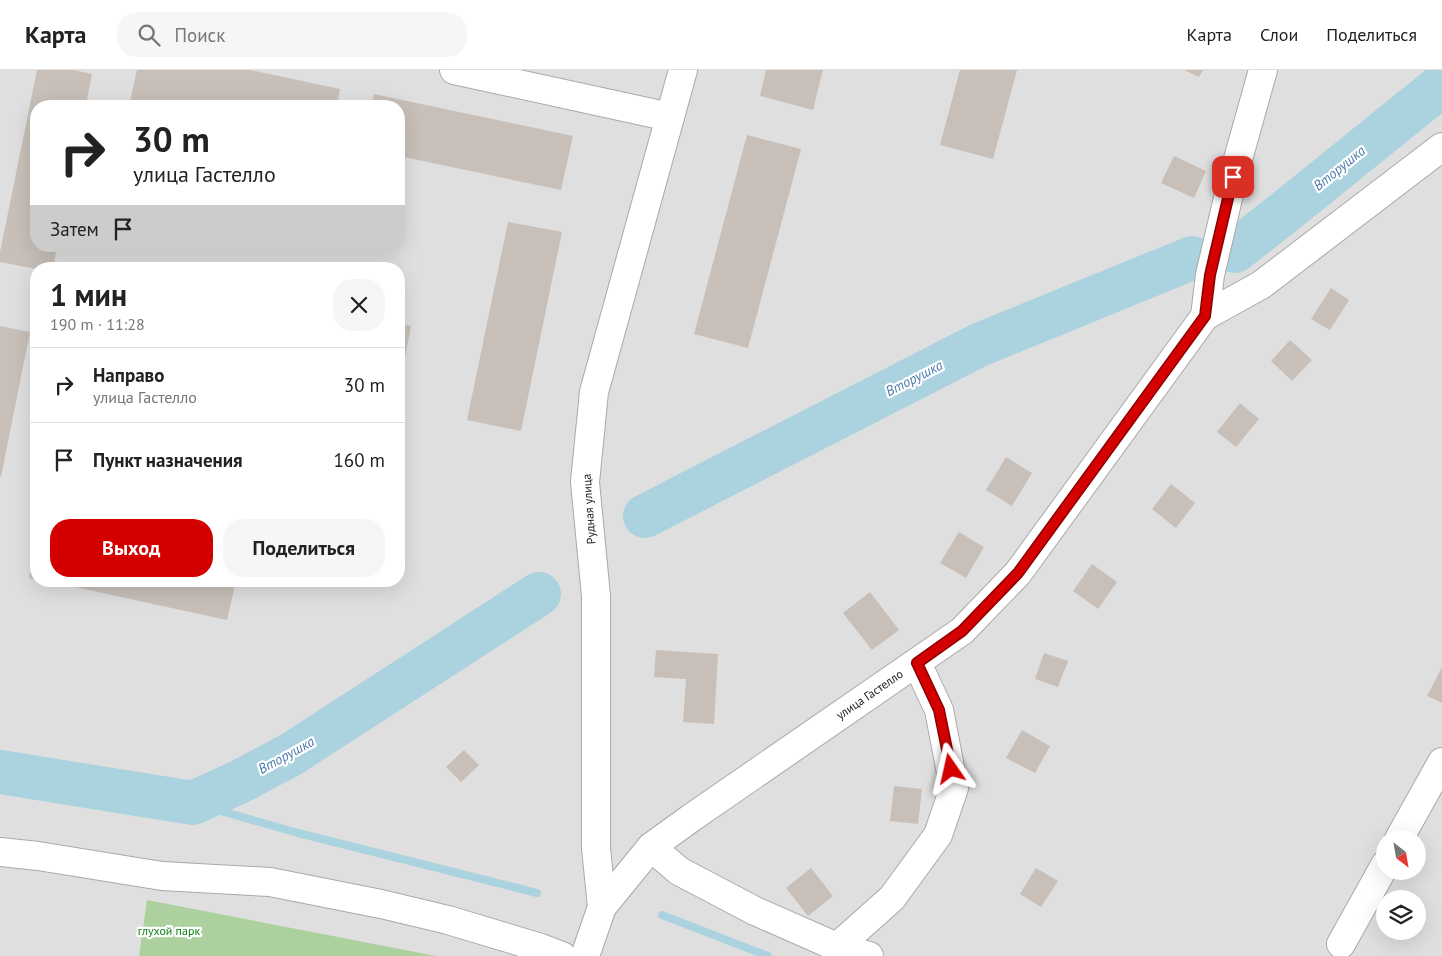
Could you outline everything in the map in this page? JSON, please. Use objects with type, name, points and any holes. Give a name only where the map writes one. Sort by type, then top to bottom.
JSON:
[{"type":"street","points":[[454,70],[670,117]]},
{"type":"street","name":"Рудная улица","points":[[585,956],[602,907],[596,848],[596,596],[585,482],[594,392],[683,70]]},
{"type":"street","name":"улица Гастелло","points":[[602,907],[651,847],[962,631],[1018,573],[1205,316],[1210,275],[1233,177],[1264,70]]},
{"type":"street","points":[[1205,316],[1262,285],[1442,147]]},
{"type":"street","points":[[837,948],[892,898],[938,836],[954,788],[939,710],[917,663]]},
{"type":"street","points":[[1404,830],[1442,762]]},
{"type":"street","points":[[651,847],[679,870],[755,911],[837,948],[869,956]]},
{"type":"street","points":[[0,852],[38,856],[162,876],[270,882],[381,904],[448,920],[542,948],[562,956]]},
{"type":"street","points":[[1341,944],[1377,880]]},
{"type":"shaded area","points":[[0,70],[1442,70],[1442,956],[0,956]]},
{"type":"green space","name":"глухой парк","points":[[147,900],[436,956],[139,956]]},
{"type":"building","points":[[37,70],[74,70],[92,74],[87,100],[31,100]]},
{"type":"building","points":[[137,70],[250,70],[340,89],[338,100],[130,100]]},
{"type":"building","points":[[766,70],[823,70],[813,110],[760,96]]},
{"type":"building","points":[[960,70],[1017,70],[993,159],[940,145]]},
{"type":"building","points":[[1184,70],[1203,70],[1199,77]]},
{"type":"building","points":[[374,94],[402,100],[373,100]]},
{"type":"building","points":[[405,101],[573,136],[561,190],[405,157]]},
{"type":"building","points":[[30,104],[30,252],[56,252],[54,262],[30,262],[30,268],[0,262],[0,252]]},
{"type":"building","points":[[747,135],[801,149],[748,348],[694,334]]},
{"type":"building","points":[[1174,156],[1206,171],[1194,198],[1161,183]]},
{"type":"building","points":[[508,222],[562,232],[521,431],[467,420]]},
{"type":"building","points":[[1331,288],[1349,300],[1330,330],[1311,319]]},
{"type":"building","points":[[405,325],[411,326],[405,358]]},
{"type":"building","points":[[0,326],[30,332],[1,477],[0,477]]},
{"type":"building","points":[[1290,340],[1312,360],[1292,381],[1271,361]]},
{"type":"building","points":[[1240,403],[1259,419],[1236,447],[1217,432]]},
{"type":"building","points":[[1006,457],[1032,473],[1012,506],[986,490]]},
{"type":"building","points":[[1171,484],[1195,503],[1176,528],[1152,509]]},
{"type":"building","points":[[959,532],[984,547],[966,578],[940,563]]},
{"type":"building","points":[[1092,564],[1117,582],[1098,609],[1073,591]]},
{"type":"building","points":[[75,587],[235,587],[227,620]]},
{"type":"building","points":[[870,592],[899,630],[872,650],[843,613]]},
{"type":"building","points":[[656,650],[718,654],[714,724],[683,722],[686,679],[654,677]]},
{"type":"building","points":[[1044,653],[1068,661],[1058,687],[1035,679]]},
{"type":"building","points":[[1442,667],[1442,703],[1427,696]]},
{"type":"building","points":[[1022,730],[1050,746],[1035,773],[1006,758]]},
{"type":"building","points":[[464,750],[479,765],[461,782],[446,767]]},
{"type":"building","points":[[894,786],[922,789],[918,824],[890,821]]},
{"type":"building","points":[[811,868],[833,896],[808,916],[786,888]]},
{"type":"building","points":[[1036,868],[1058,881],[1041,907],[1020,894]]},
{"type":"waterway","name":"Вторушка","points":[[1235,251],[1442,85]]},
{"type":"waterway","name":"Вторушка","points":[[645,516],[979,345],[1192,258]]},
{"type":"waterway","name":"Вторушка","points":[[0,772],[193,803],[239,782],[290,755],[539,594]]},
{"type":"waterway","points":[[193,803],[298,833],[537,893]]},
{"type":"waterway","points":[[662,915],[768,956]]},
{"type":"route","points":[[951,769],[939,710],[917,663],[962,631],[1018,573],[1205,316],[1210,275],[1233,177]]}]
